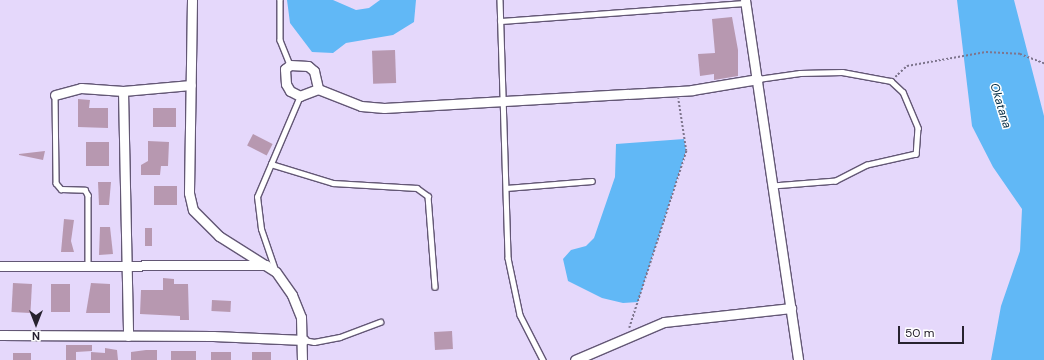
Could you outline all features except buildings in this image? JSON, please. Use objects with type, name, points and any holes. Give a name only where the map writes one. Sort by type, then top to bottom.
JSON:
[{"type":"street","points":[[192,0],[189,193],[193,210],[219,236],[276,272],[292,295],[301,317],[304,340],[302,360]]},
{"type":"street","points":[[745,1],[758,79],[798,360]]},
{"type":"street","points":[[318,89],[314,71],[308,66],[290,64],[286,69],[286,84],[300,96],[318,89],[361,106],[502,103],[676,91],[758,79]]},
{"type":"street","points":[[55,95],[81,88],[124,91],[191,85]]},
{"type":"street","points":[[124,91],[125,266],[128,336]]},
{"type":"street","points":[[0,266],[266,265]]},
{"type":"street","points":[[575,360],[625,337],[664,322],[791,308]]},
{"type":"street","points":[[0,335],[304,340]]},
{"type":"lane","points":[[280,0],[280,40],[290,64]]},
{"type":"lane","points":[[500,0],[502,103],[511,281],[520,315],[543,360]]},
{"type":"lane","points":[[500,21],[745,1]]},
{"type":"lane","points":[[758,79],[800,73],[842,72],[891,81],[903,92],[918,128],[916,154],[867,165],[836,181],[773,186]]},
{"type":"lane","points":[[55,95],[56,183],[61,188],[85,190],[88,194],[88,266]]},
{"type":"lane","points":[[276,272],[261,229],[257,197],[300,96]]},
{"type":"lane","points":[[272,164],[333,183],[417,188],[428,196],[434,287]]},
{"type":"lane","points":[[506,188],[592,181]]},
{"type":"lane","points":[[304,340],[314,342],[340,337],[380,322]]},
{"type":"path","points":[[891,81],[907,66],[986,52],[1020,54],[1044,63]]},
{"type":"path","points":[[625,337],[686,151],[676,91]]},
{"type":"water","points":[[287,0],[333,0],[356,10],[369,8],[380,0],[416,0],[414,22],[393,35],[346,43],[333,53],[312,52],[290,23]]},
{"type":"water","name":"Okatana","points":[[957,0],[1014,0],[1044,116],[1044,360],[991,360],[1001,306],[1020,251],[1022,209],[993,167],[972,126]]},
{"type":"water","points":[[684,139],[686,151],[638,302],[623,303],[602,298],[568,281],[563,259],[571,250],[586,246],[594,238],[615,177],[616,144]]}]
